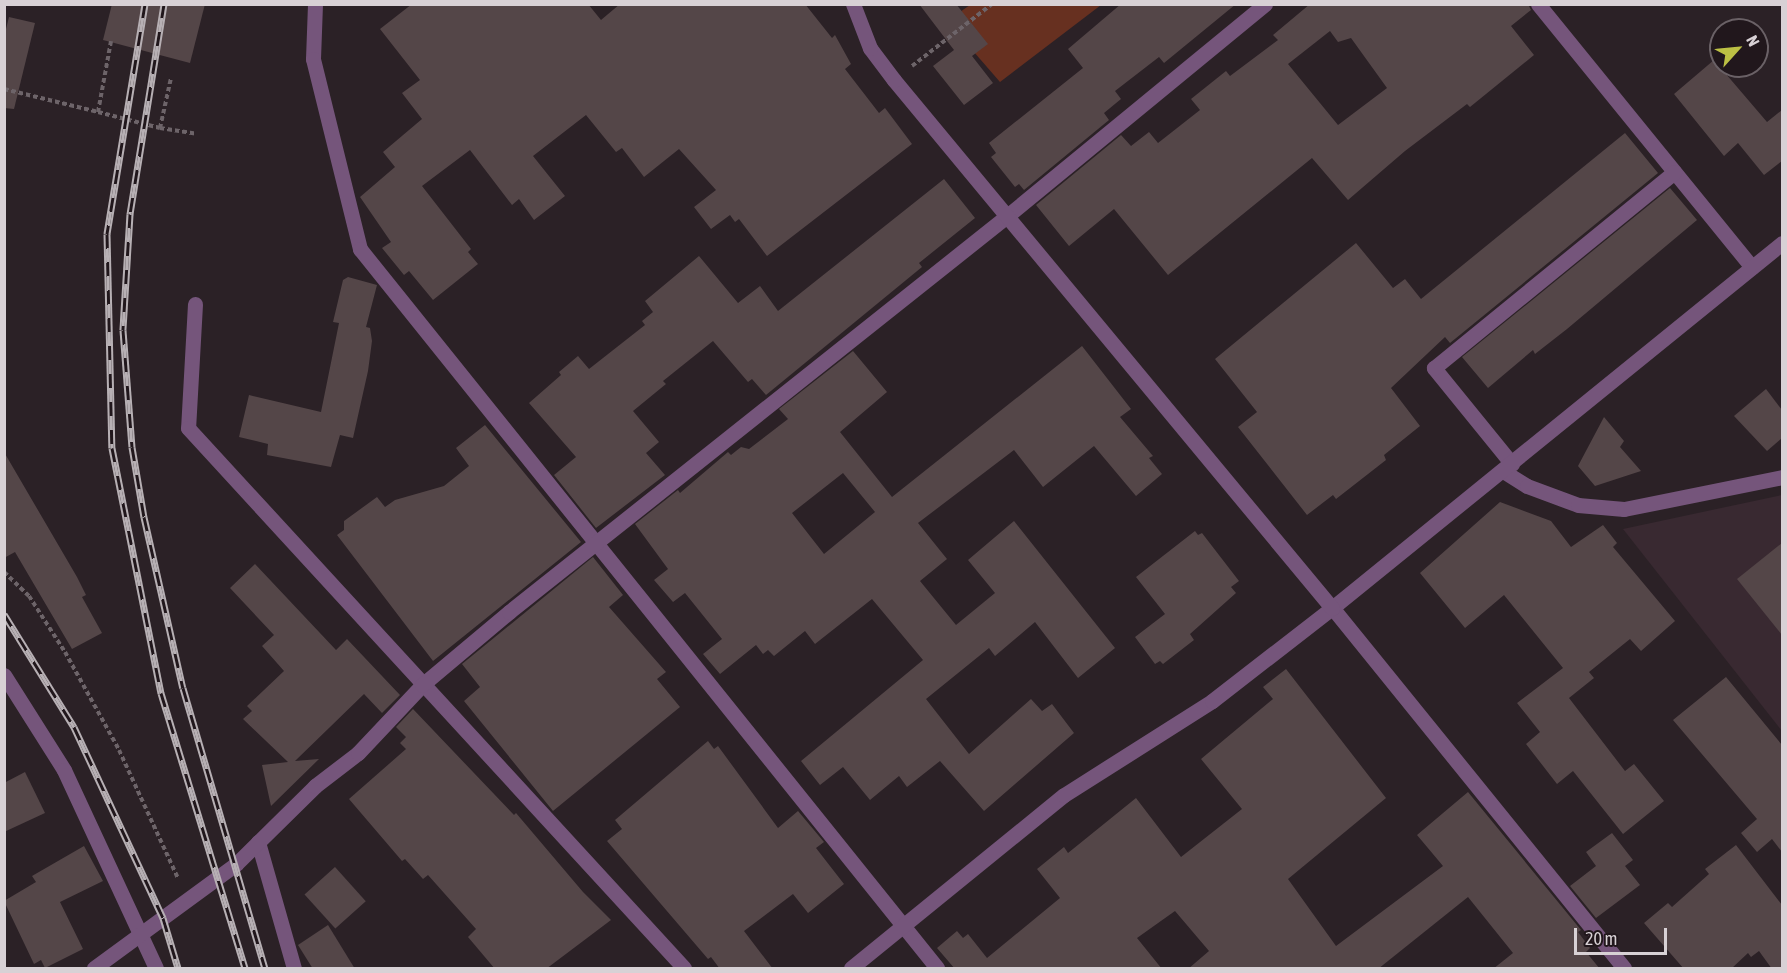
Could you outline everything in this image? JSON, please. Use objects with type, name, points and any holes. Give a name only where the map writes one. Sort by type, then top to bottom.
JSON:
[{"type":"street","points":[[315,4],[313,58],[360,249],[598,543],[937,969]]},
{"type":"street","points":[[853,4],[870,48],[894,80],[1332,608],[1624,969]]},
{"type":"street","points":[[94,969],[187,897],[236,864],[315,786],[358,753],[422,685],[1007,216],[1265,4]]},
{"type":"street","points":[[1538,4],[1752,267]]},
{"type":"street","points":[[1674,172],[1434,368],[1507,468],[1527,486],[1578,505],[1624,509],[1782,477]]},
{"type":"street","points":[[850,969],[900,924],[1064,795],[1204,706],[1332,608],[1782,243]]},
{"type":"street","points":[[195,304],[188,428],[684,969]]},
{"type":"street","points":[[4,675],[64,770],[141,932],[156,969]]},
{"type":"street","points":[[258,842],[294,969]]},
{"type":"path","points":[[894,80],[992,4]]},
{"type":"path","points":[[98,112],[111,42]]},
{"type":"path","points":[[160,128],[171,78]]},
{"type":"path","points":[[4,89],[160,128],[197,134]]},
{"type":"path","points":[[4,572],[29,596],[65,652],[118,750],[187,897]]},
{"type":"shaded area","points":[[970,5],[1101,5],[1000,82],[947,21]]},
{"type":"shaded area","points":[[1782,495],[1782,731],[1623,529]]},
{"type":"building","points":[[112,4],[205,4],[190,63],[103,40]]},
{"type":"building","points":[[412,4],[588,4],[601,20],[620,4],[805,4],[832,38],[835,35],[851,64],[845,69],[879,113],[885,108],[912,144],[767,256],[739,219],[735,222],[730,215],[711,229],[694,207],[716,190],[679,149],[644,177],[622,148],[616,152],[586,115],[533,156],[565,196],[534,220],[519,199],[512,205],[470,150],[422,186],[471,249],[468,252],[478,264],[433,300],[409,271],[404,275],[382,248],[391,242],[360,197],[395,167],[383,152],[422,119],[402,93],[420,80],[380,29]]},
{"type":"building","points":[[919,4],[956,4],[988,44],[972,56],[993,83],[964,105],[933,66],[954,50]]},
{"type":"building","points":[[1121,4],[1236,4],[1164,63],[1159,57],[1115,91],[1121,99],[1104,113],[1109,120],[1024,190],[1019,184],[1015,187],[991,157],[996,153],[989,143],[1083,68],[1068,49]]},
{"type":"building","points":[[1310,4],[1528,4],[1531,10],[1511,26],[1534,55],[1470,107],[1467,104],[1405,151],[1348,200],[1312,158],[1168,275],[1114,209],[1069,246],[1036,205],[1121,135],[1131,146],[1149,132],[1158,143],[1200,110],[1191,99],[1226,71],[1230,76],[1278,40],[1273,35]],"holes":[[[1330,31],[1338,42],[1351,38],[1387,88],[1338,125],[1288,64]]]},
{"type":"building","points":[[9,17],[35,23],[14,109],[4,108],[4,37]]},
{"type":"building","points":[[1709,64],[1709,78],[1729,78],[1767,122],[1782,110],[1782,161],[1764,175],[1738,143],[1724,156],[1674,94]]},
{"type":"building","points":[[1625,133],[1658,173],[1450,343],[1445,337],[1391,388],[1420,426],[1384,455],[1386,460],[1336,499],[1333,495],[1307,515],[1238,427],[1257,412],[1215,359],[1356,243],[1393,288],[1405,279],[1421,299]]},
{"type":"building","points":[[944,179],[975,218],[919,263],[922,267],[766,395],[752,379],[748,382],[713,341],[663,381],[666,384],[633,411],[659,442],[646,453],[665,475],[596,528],[554,475],[576,457],[529,403],[561,375],[559,372],[578,356],[589,369],[645,325],[642,321],[653,312],[645,301],[699,256],[738,303],[760,286],[778,311]]},
{"type":"building","points":[[1670,188],[1697,220],[1567,329],[1535,354],[1533,350],[1488,388],[1462,357]]},
{"type":"building","points":[[348,277],[377,285],[366,327],[370,328],[372,341],[368,371],[353,438],[340,435],[331,467],[267,455],[268,444],[239,437],[249,395],[321,412],[339,323],[333,322],[343,280]]},
{"type":"building","points":[[1082,346],[1131,409],[1120,417],[1153,456],[1149,458],[1162,474],[1136,496],[1094,446],[1043,487],[1014,450],[918,523],[947,559],[920,581],[956,625],[995,593],[968,560],[1014,521],[1115,648],[1078,678],[1035,622],[995,656],[989,648],[926,699],[969,754],[1031,699],[1042,711],[1052,704],[1074,733],[984,811],[940,761],[907,787],[899,776],[870,800],[843,767],[820,785],[801,761],[923,660],[872,599],[815,644],[805,631],[774,656],[768,650],[763,654],[756,645],[720,674],[703,654],[722,639],[685,593],[673,602],[654,580],[668,569],[635,524],[678,490],[680,493],[728,452],[731,455],[741,447],[749,449],[788,419],[779,409],[853,351],[887,392],[840,432],[892,497]],"holes":[[[843,473],[875,512],[824,554],[792,513]]]},
{"type":"building","points":[[1766,389],[1782,410],[1782,438],[1767,451],[1734,416]]},
{"type":"building","points":[[1604,417],[1624,441],[1620,447],[1641,471],[1595,486],[1578,466]]},
{"type":"building","points":[[485,425],[581,542],[433,661],[337,535],[344,530],[344,521],[377,497],[385,507],[395,500],[444,486],[469,466],[456,448]]},
{"type":"building","points":[[4,452],[77,577],[86,595],[82,597],[102,633],[72,649],[15,552],[4,558]]},
{"type":"building","points":[[1500,502],[1551,521],[1571,547],[1603,525],[1617,543],[1613,547],[1675,621],[1641,651],[1630,639],[1589,672],[1594,678],[1569,698],[1625,771],[1634,764],[1664,801],[1623,834],[1573,771],[1557,784],[1526,744],[1540,732],[1517,703],[1563,668],[1504,595],[1465,628],[1420,573]]},
{"type":"building","points":[[1195,531],[1198,535],[1202,533],[1239,581],[1231,587],[1236,593],[1190,634],[1194,640],[1163,664],[1160,661],[1155,664],[1135,637],[1165,614],[1136,577]]},
{"type":"building","points":[[1782,543],[1782,635],[1737,579]]},
{"type":"building","points":[[593,557],[623,595],[609,607],[666,672],[657,679],[680,707],[553,811],[464,701],[480,687],[462,664]]},
{"type":"building","points":[[255,564],[336,650],[347,639],[400,695],[382,713],[364,694],[295,761],[319,759],[271,806],[262,765],[288,762],[243,719],[252,711],[247,706],[284,671],[262,646],[274,635],[230,588]]},
{"type":"building","points":[[1286,669],[1386,798],[1288,879],[1336,946],[1443,866],[1417,835],[1468,792],[1581,930],[1578,932],[1590,948],[1586,952],[1600,969],[1493,969],[1513,953],[1468,897],[1378,969],[1188,969],[1209,951],[1175,911],[1137,938],[1162,969],[955,969],[937,948],[957,931],[963,938],[968,934],[987,958],[1060,898],[1037,869],[1064,847],[1068,853],[1136,798],[1181,857],[1242,809],[1201,759],[1273,699],[1263,687]]},
{"type":"building","points":[[1726,677],[1782,745],[1782,852],[1772,839],[1757,852],[1741,833],[1757,819],[1673,720]]},
{"type":"building","points":[[413,709],[514,815],[516,813],[583,892],[611,920],[546,969],[495,969],[468,937],[476,929],[428,875],[423,879],[405,859],[402,861],[349,799],[406,749],[400,743],[406,737],[396,727]]},
{"type":"building","points":[[708,741],[714,749],[718,746],[778,828],[798,811],[824,842],[816,848],[844,884],[808,913],[793,894],[744,931],[773,969],[720,969],[711,957],[708,959],[607,841],[622,829],[615,820]]},
{"type":"building","points":[[25,772],[45,813],[4,832],[4,783]]},
{"type":"building","points":[[1612,833],[1633,860],[1625,866],[1640,885],[1596,918],[1570,886],[1596,866],[1586,852]]},
{"type":"building","points":[[1736,845],[1782,905],[1782,969],[1772,969],[1759,951],[1751,957],[1748,953],[1731,969],[1684,969],[1644,923],[1668,903],[1672,907],[1709,874],[1705,869]]},
{"type":"building","points":[[84,846],[103,881],[60,902],[83,949],[45,968],[41,960],[34,964],[4,901],[36,882],[32,876]]},
{"type":"building","points":[[335,867],[366,901],[335,929],[305,894]]},
{"type":"building","points":[[328,925],[355,969],[313,969],[298,945]]},
{"type":"railway","points":[[145,4],[107,234],[112,448],[161,693],[245,968]]},
{"type":"railway","points":[[164,4],[130,214],[123,330],[132,447],[144,517],[183,688],[265,968]]},
{"type":"railway","points":[[4,614],[74,727],[163,918],[178,968]]}]
